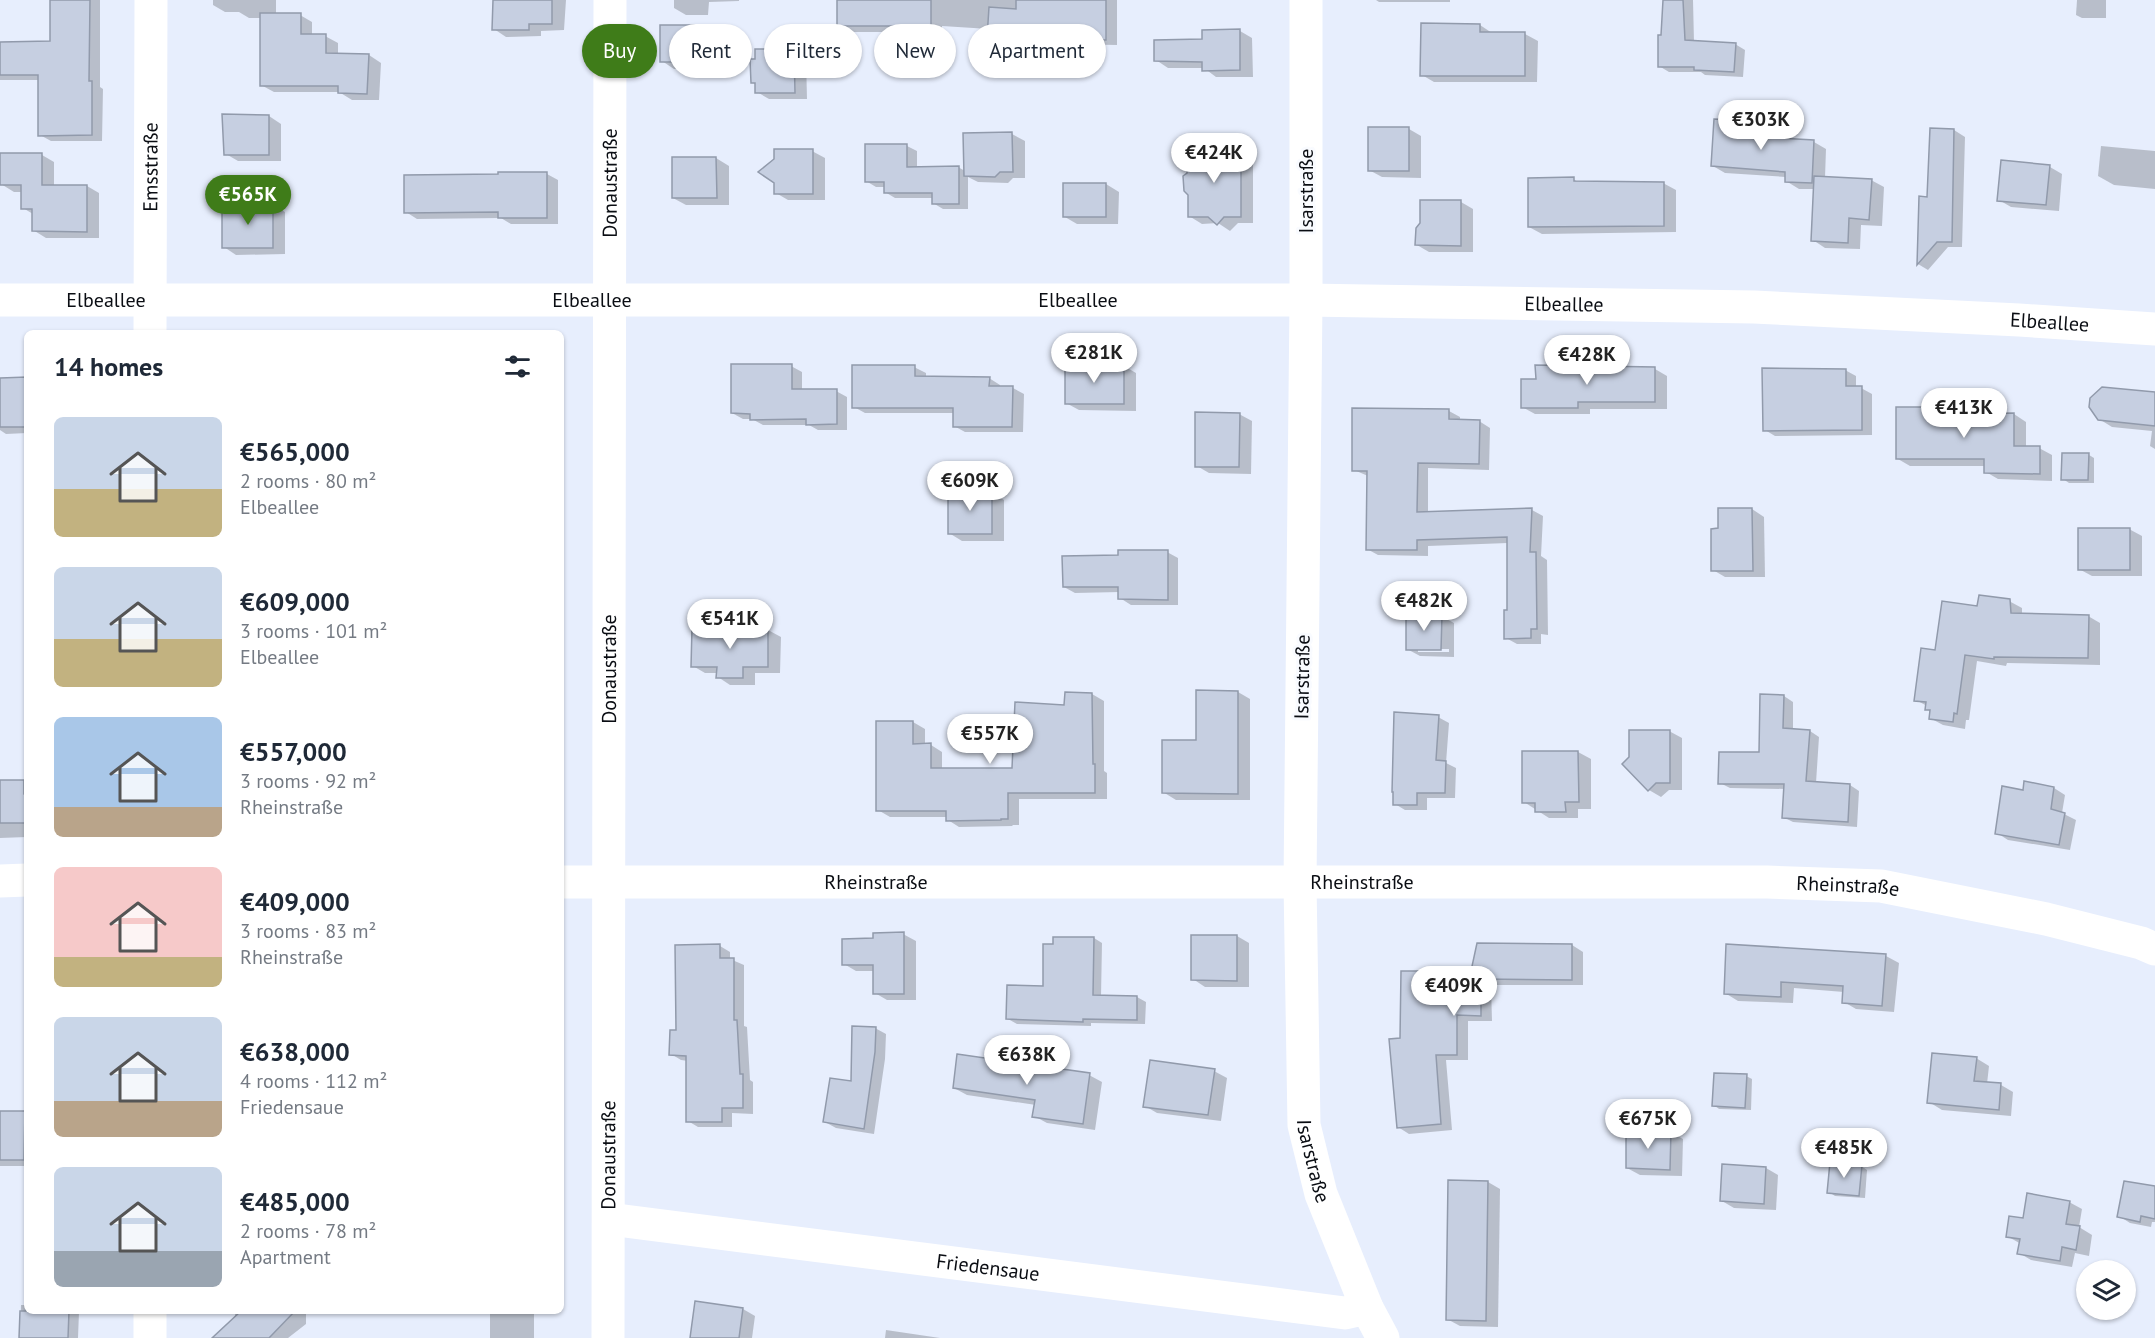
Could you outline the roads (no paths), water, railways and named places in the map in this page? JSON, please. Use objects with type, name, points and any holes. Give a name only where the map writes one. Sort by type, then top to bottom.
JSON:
[{"type":"street","name":"Emsstraße","points":[[150,330],[151,0]]},
{"type":"street","name":"Donaustraße","points":[[608,1338],[610,0]]},
{"type":"street","name":"Isarstraße","points":[[1306,0],[1306,300],[1300,883],[1304,1125],[1321,1194],[1367,1308],[1383,1338]]},
{"type":"street","name":"Elbeallee","points":[[0,300],[150,298],[1306,300],[1754,307],[2155,329]]},
{"type":"street","points":[[0,881],[24,880]]},
{"type":"street","name":"Rheinstraße","points":[[564,882],[1767,882],[1881,886],[2046,919],[2155,949]]},
{"type":"street","name":"Friedensaue","points":[[609,1219],[1345,1313],[1367,1308]]},
{"type":"street","points":[[150,1314],[150,1338]]}]
